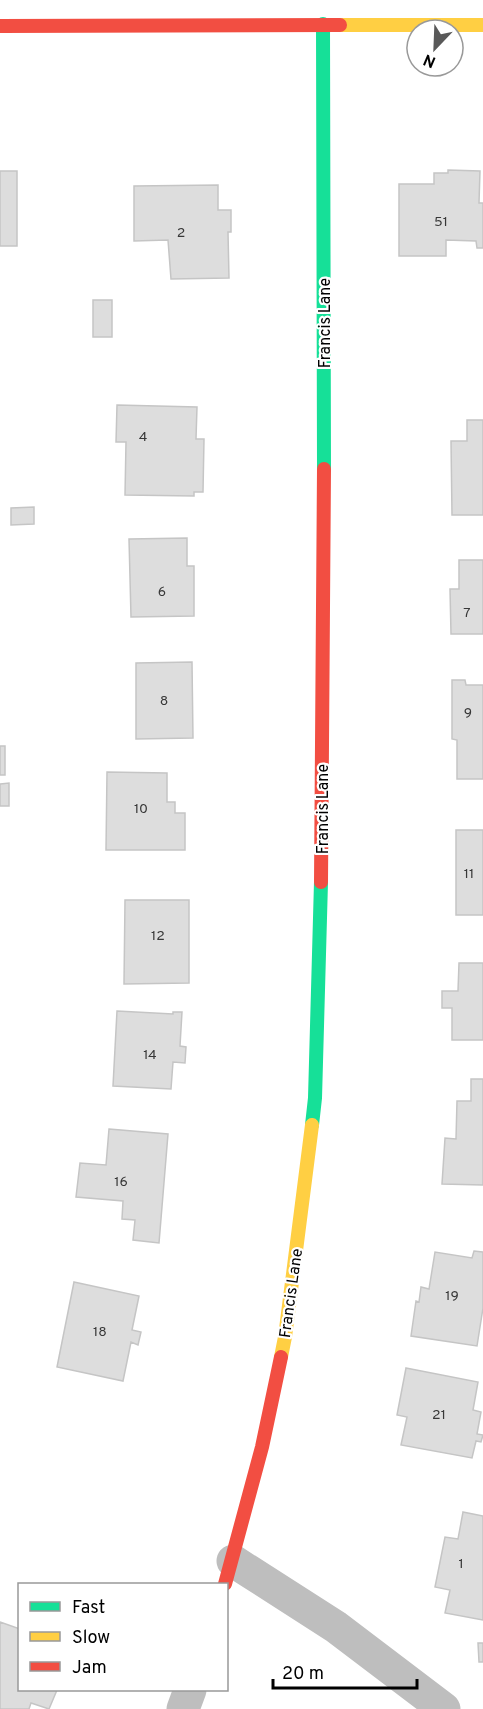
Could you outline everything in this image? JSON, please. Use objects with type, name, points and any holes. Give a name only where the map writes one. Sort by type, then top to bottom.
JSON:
[{"type":"street","name":"Francis Lane","points":[[229,1573],[262,1447],[285,1337],[315,1098],[321,869],[324,483],[323,24]]},
{"type":"street","points":[[0,26],[483,25]]},
{"type":"street","points":[[229,1573],[336,1627],[444,1709]]},
{"type":"street","points":[[183,1709],[189,1691]]},
{"type":"building","points":[[448,170],[480,171],[479,203],[483,203],[483,248],[477,248],[476,241],[446,240],[446,256],[399,256],[399,184],[434,184],[434,173],[448,173]]},
{"type":"building","points":[[0,171],[17,171],[17,246],[0,246]]},
{"type":"building","points":[[218,185],[218,210],[231,210],[231,232],[228,232],[229,278],[171,279],[168,240],[134,241],[134,186]]},
{"type":"building","points":[[93,300],[112,300],[112,337],[93,337]]},
{"type":"building","points":[[117,405],[197,407],[196,439],[204,439],[203,492],[194,492],[194,496],[125,495],[126,442],[116,442]]},
{"type":"building","points":[[467,420],[483,420],[483,515],[452,515],[451,441],[467,441]]},
{"type":"building","points":[[34,507],[34,524],[11,525],[11,508]]},
{"type":"building","points":[[187,538],[187,566],[194,566],[194,616],[131,617],[129,539]]},
{"type":"building","points":[[459,560],[483,560],[483,634],[451,634],[450,589],[459,589]]},
{"type":"building","points":[[192,662],[193,738],[136,739],[136,663]]},
{"type":"building","points":[[452,680],[465,680],[466,685],[483,685],[483,779],[457,779],[457,740],[452,739]]},
{"type":"building","points":[[0,746],[5,746],[5,775],[0,775]]},
{"type":"building","points":[[107,772],[167,773],[167,802],[175,802],[175,813],[185,813],[185,850],[106,850]]},
{"type":"building","points":[[9,783],[9,806],[0,806],[0,784]]},
{"type":"building","points":[[456,830],[483,830],[483,915],[456,915]]},
{"type":"building","points":[[125,900],[189,900],[189,983],[124,984]]},
{"type":"building","points":[[459,963],[483,963],[483,1040],[452,1040],[452,1008],[442,1008],[442,991],[458,991]]},
{"type":"building","points":[[117,1011],[173,1014],[173,1012],[182,1012],[180,1046],[186,1047],[185,1063],[173,1062],[171,1089],[113,1086]]},
{"type":"building","points":[[471,1079],[483,1079],[483,1185],[442,1184],[445,1138],[456,1139],[457,1101],[471,1101]]},
{"type":"building","points":[[109,1129],[168,1134],[159,1243],[133,1240],[135,1220],[122,1219],[123,1201],[76,1197],[80,1163],[106,1165]]},
{"type":"building","points":[[474,1251],[483,1252],[483,1308],[477,1346],[411,1336],[416,1301],[419,1302],[421,1287],[429,1289],[435,1252],[472,1258]]},
{"type":"building","points":[[74,1282],[139,1296],[132,1330],[141,1332],[138,1345],[131,1342],[123,1381],[57,1367]]},
{"type":"building","points":[[406,1368],[478,1382],[473,1410],[481,1412],[477,1434],[483,1435],[481,1442],[476,1441],[472,1458],[401,1445],[407,1417],[397,1415]]},
{"type":"building","points":[[463,1512],[483,1516],[483,1620],[445,1613],[450,1590],[435,1587],[445,1537],[458,1539]]},
{"type":"building","points":[[0,1622],[18,1628],[18,1691],[57,1691],[49,1709],[31,1703],[29,1709],[0,1709]]},
{"type":"building","points":[[478,1643],[483,1643],[483,1662],[479,1662]]},
{"type":"traffic: fast","points":[[323,24],[324,469]]},
{"type":"traffic: fast","points":[[312,1125],[315,1098],[321,882]]},
{"type":"traffic: slow","points":[[340,25],[483,25]]},
{"type":"traffic: slow","points":[[281,1357],[312,1125]]},
{"type":"traffic: jam","points":[[0,26],[340,25]]},
{"type":"traffic: jam","points":[[321,882],[324,469]]},
{"type":"traffic: jam","points":[[225,1583],[262,1447],[281,1357]]}]
